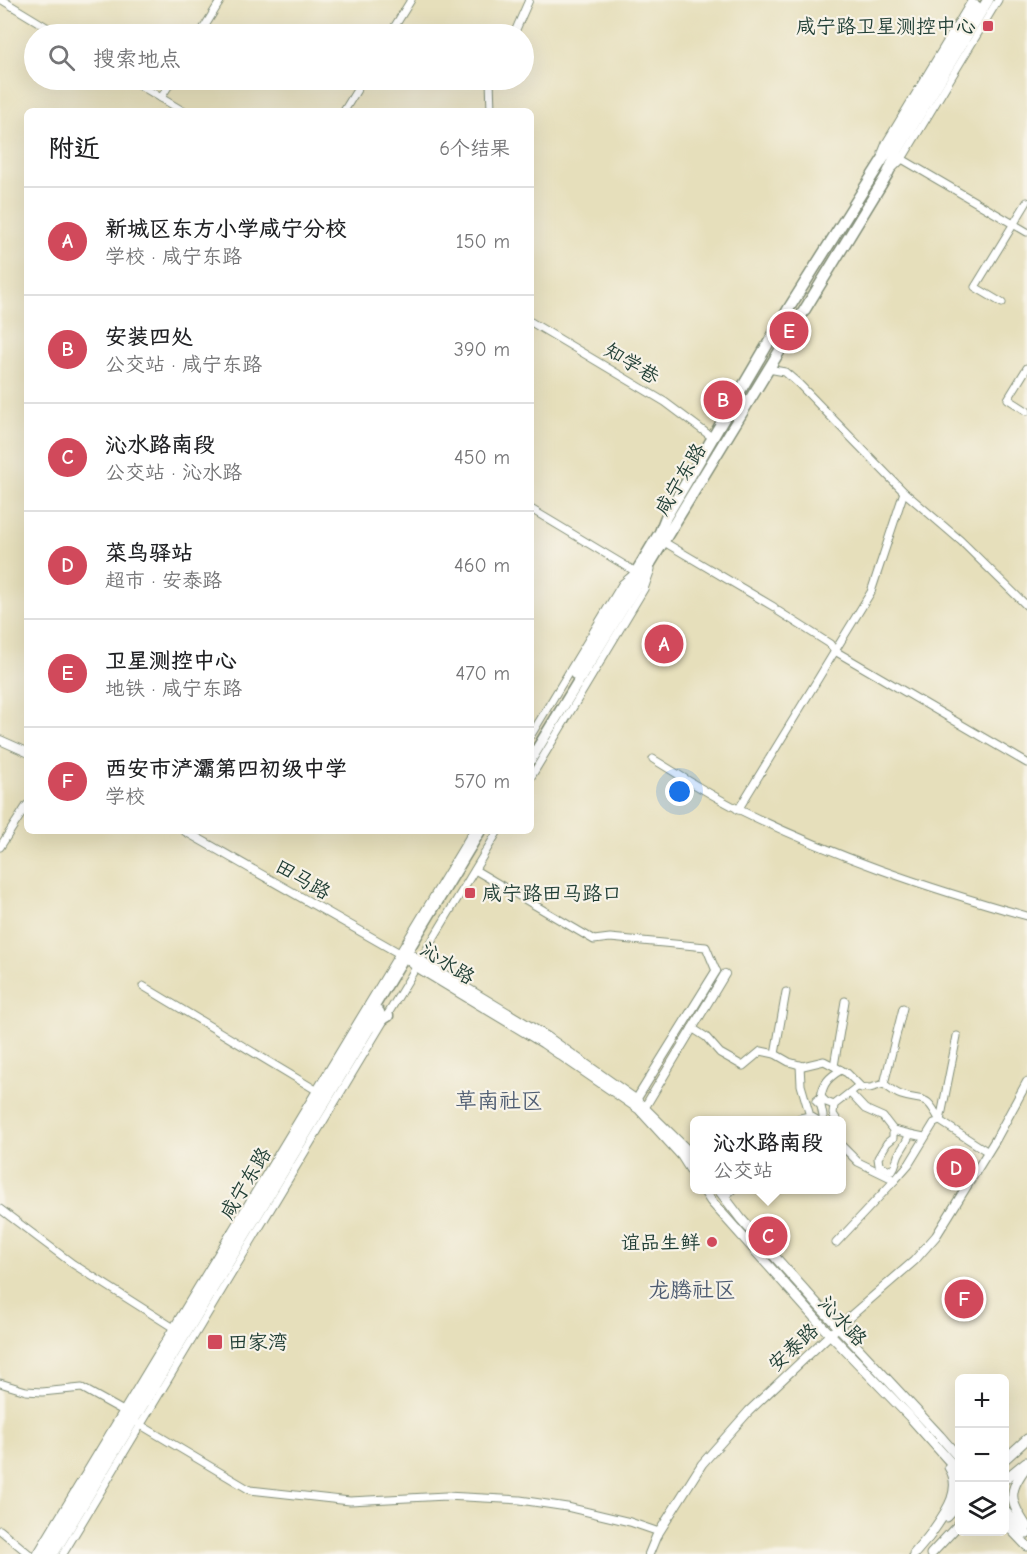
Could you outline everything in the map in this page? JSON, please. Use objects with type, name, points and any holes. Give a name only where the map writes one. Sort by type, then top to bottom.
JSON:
[{"type":"main road","name":"咸宁东路","points":[[534,754],[888,173],[898,150],[988,0]]},
{"type":"main road","name":"咸宁东路","points":[[534,741],[972,3]]},
{"type":"main road","name":"咸宁东路","points":[[53,1554],[131,1417],[175,1328],[410,959],[478,834]]},
{"type":"main road","name":"咸宁东路","points":[[43,1554],[131,1417],[486,834]]},
{"type":"main road","name":"沁水路","points":[[410,959],[547,1037],[645,1107],[690,1154]]},
{"type":"main road","name":"沁水路","points":[[410,959],[543,1042],[639,1109],[682,1156],[690,1169]]},
{"type":"main road","points":[[369,1028],[388,1016]]},
{"type":"main road","name":"沁水路","points":[[707,1194],[834,1331],[955,1453]]},
{"type":"main road","name":"沁水路","points":[[726,1194],[735,1212],[834,1331],[933,1446],[955,1468]]},
{"type":"main road","points":[[1009,1450],[1027,1438]]},
{"type":"main road","points":[[1009,1456],[1027,1438]]},
{"type":"main road","points":[[945,1441],[955,1449]]},
{"type":"main road","points":[[928,1538],[954,1495],[952,1472],[933,1446]]},
{"type":"main road","points":[[1009,1477],[1027,1461]]},
{"type":"main road","points":[[1027,1466],[1014,1486],[1012,1494],[1016,1509],[1027,1527]]},
{"type":"main road","points":[[914,1554],[955,1508]]},
{"type":"main road","points":[[1009,1514],[1027,1534]]},
{"type":"main road","points":[[1009,1526],[1027,1546]]},
{"type":"main road","points":[[932,1553],[955,1528]]},
{"type":"main road","points":[[1009,1532],[1027,1546]]},
{"type":"main road","points":[[932,1553],[955,1536]]},
{"type":"street","points":[[2,0],[42,24]]},
{"type":"street","points":[[206,24],[221,0]]},
{"type":"street","points":[[396,24],[411,0]]},
{"type":"street","points":[[518,24],[529,0]]},
{"type":"street","points":[[888,173],[902,159],[998,0]]},
{"type":"street","points":[[148,90],[178,108]]},
{"type":"street","points":[[161,98],[166,90]]},
{"type":"street","points":[[346,108],[357,90]]},
{"type":"street","points":[[490,90],[490,108]]},
{"type":"street","points":[[902,159],[1027,232]]},
{"type":"street","points":[[1002,303],[975,287],[1027,202]]},
{"type":"street","name":"知学巷","points":[[534,324],[665,402],[713,438]]},
{"type":"street","points":[[1027,368],[1008,399],[1027,411]]},
{"type":"street","points":[[768,369],[784,372],[799,384],[904,492],[961,541],[1027,606]]},
{"type":"street","points":[[738,810],[871,592],[904,492]]},
{"type":"street","points":[[534,511],[636,572],[622,584],[534,730]]},
{"type":"street","points":[[664,542],[776,609],[830,644],[835,651],[1027,763]]},
{"type":"street","points":[[534,772],[644,590],[656,555]]},
{"type":"street","points":[[0,741],[24,751]]},
{"type":"street","points":[[653,759],[738,810],[847,858],[938,891],[1027,916]]},
{"type":"street","points":[[0,847],[24,811]]},
{"type":"street","name":"田马路","points":[[190,834],[410,959]]},
{"type":"street","points":[[37,1554],[131,1417],[388,1016],[410,959],[472,834]]},
{"type":"street","points":[[0,1209],[73,1264],[175,1328],[316,1090],[475,870],[496,834]]},
{"type":"street","points":[[475,870],[594,940],[610,938],[706,947],[721,972]]},
{"type":"street","points":[[636,1100],[684,1023],[721,972]]},
{"type":"street","points":[[645,1107],[692,1028],[721,972]]},
{"type":"street","points":[[143,986],[316,1090]]},
{"type":"street","points":[[775,1054],[786,992]]},
{"type":"street","points":[[821,1098],[822,1087],[838,1068],[845,1001]]},
{"type":"street","points":[[884,1084],[903,1008]]},
{"type":"street","points":[[684,1023],[706,1037],[720,1053],[743,1066],[761,1051],[775,1054],[800,1065],[824,1061],[847,1073],[862,1088]]},
{"type":"street","points":[[940,1120],[957,1036]]},
{"type":"street","points":[[800,1065],[801,1085],[810,1116]]},
{"type":"street","name":"安泰路","points":[[650,1554],[659,1532],[702,1464],[749,1411],[834,1331],[914,1261],[936,1236],[988,1152],[1027,1082]]},
{"type":"street","points":[[834,1116],[834,1106],[857,1087],[870,1088],[884,1084]]},
{"type":"street","points":[[884,1084],[898,1094],[920,1098],[932,1105],[940,1120],[988,1152]]},
{"type":"street","points":[[850,1093],[865,1109],[883,1117],[893,1130],[893,1138],[878,1158],[879,1165],[892,1171],[897,1165],[899,1154],[905,1148],[910,1134]]},
{"type":"street","points":[[821,1098],[834,1106]]},
{"type":"street","points":[[819,1116],[821,1106],[816,1101],[821,1098]]},
{"type":"street","points":[[836,1243],[896,1180],[909,1164],[934,1123],[940,1120]]},
{"type":"street","points":[[893,1130],[924,1137]]},
{"type":"street","points":[[846,1150],[858,1162],[896,1180]]},
{"type":"street","points":[[0,1383],[34,1392],[82,1388],[250,1490],[350,1501],[446,1496],[519,1500],[567,1507],[630,1522],[659,1532]]},
{"type":"street","points":[[63,1554],[131,1417]]},
{"type":"street","points":[[0,1530],[29,1554]]},
{"type":"place","name":"咸宁路卫星测控中心","points":[[988,26]]},
{"type":"place","name":"卫星测控中心","points":[[789,331]]},
{"type":"place","name":"安装四处","points":[[723,400]]},
{"type":"place","name":"新城区东方小学咸宁分校","points":[[664,644]]},
{"type":"place","name":"咸宁路田马路口","points":[[470,893]]},
{"type":"place","name":"菜鸟驿站","points":[[956,1168]]},
{"type":"place","name":"沁水路南段","points":[[768,1236]]},
{"type":"place","name":"谊品生鲜","points":[[712,1242]]},
{"type":"place","name":"西安市浐灞第四初级中学","points":[[964,1299]]},
{"type":"place","name":"田家湾","points":[[215,1342]]},
{"type":"district","name":"草南社区","points":[[499,1100]]},
{"type":"district","name":"龙腾社区","points":[[692,1289]]}]
